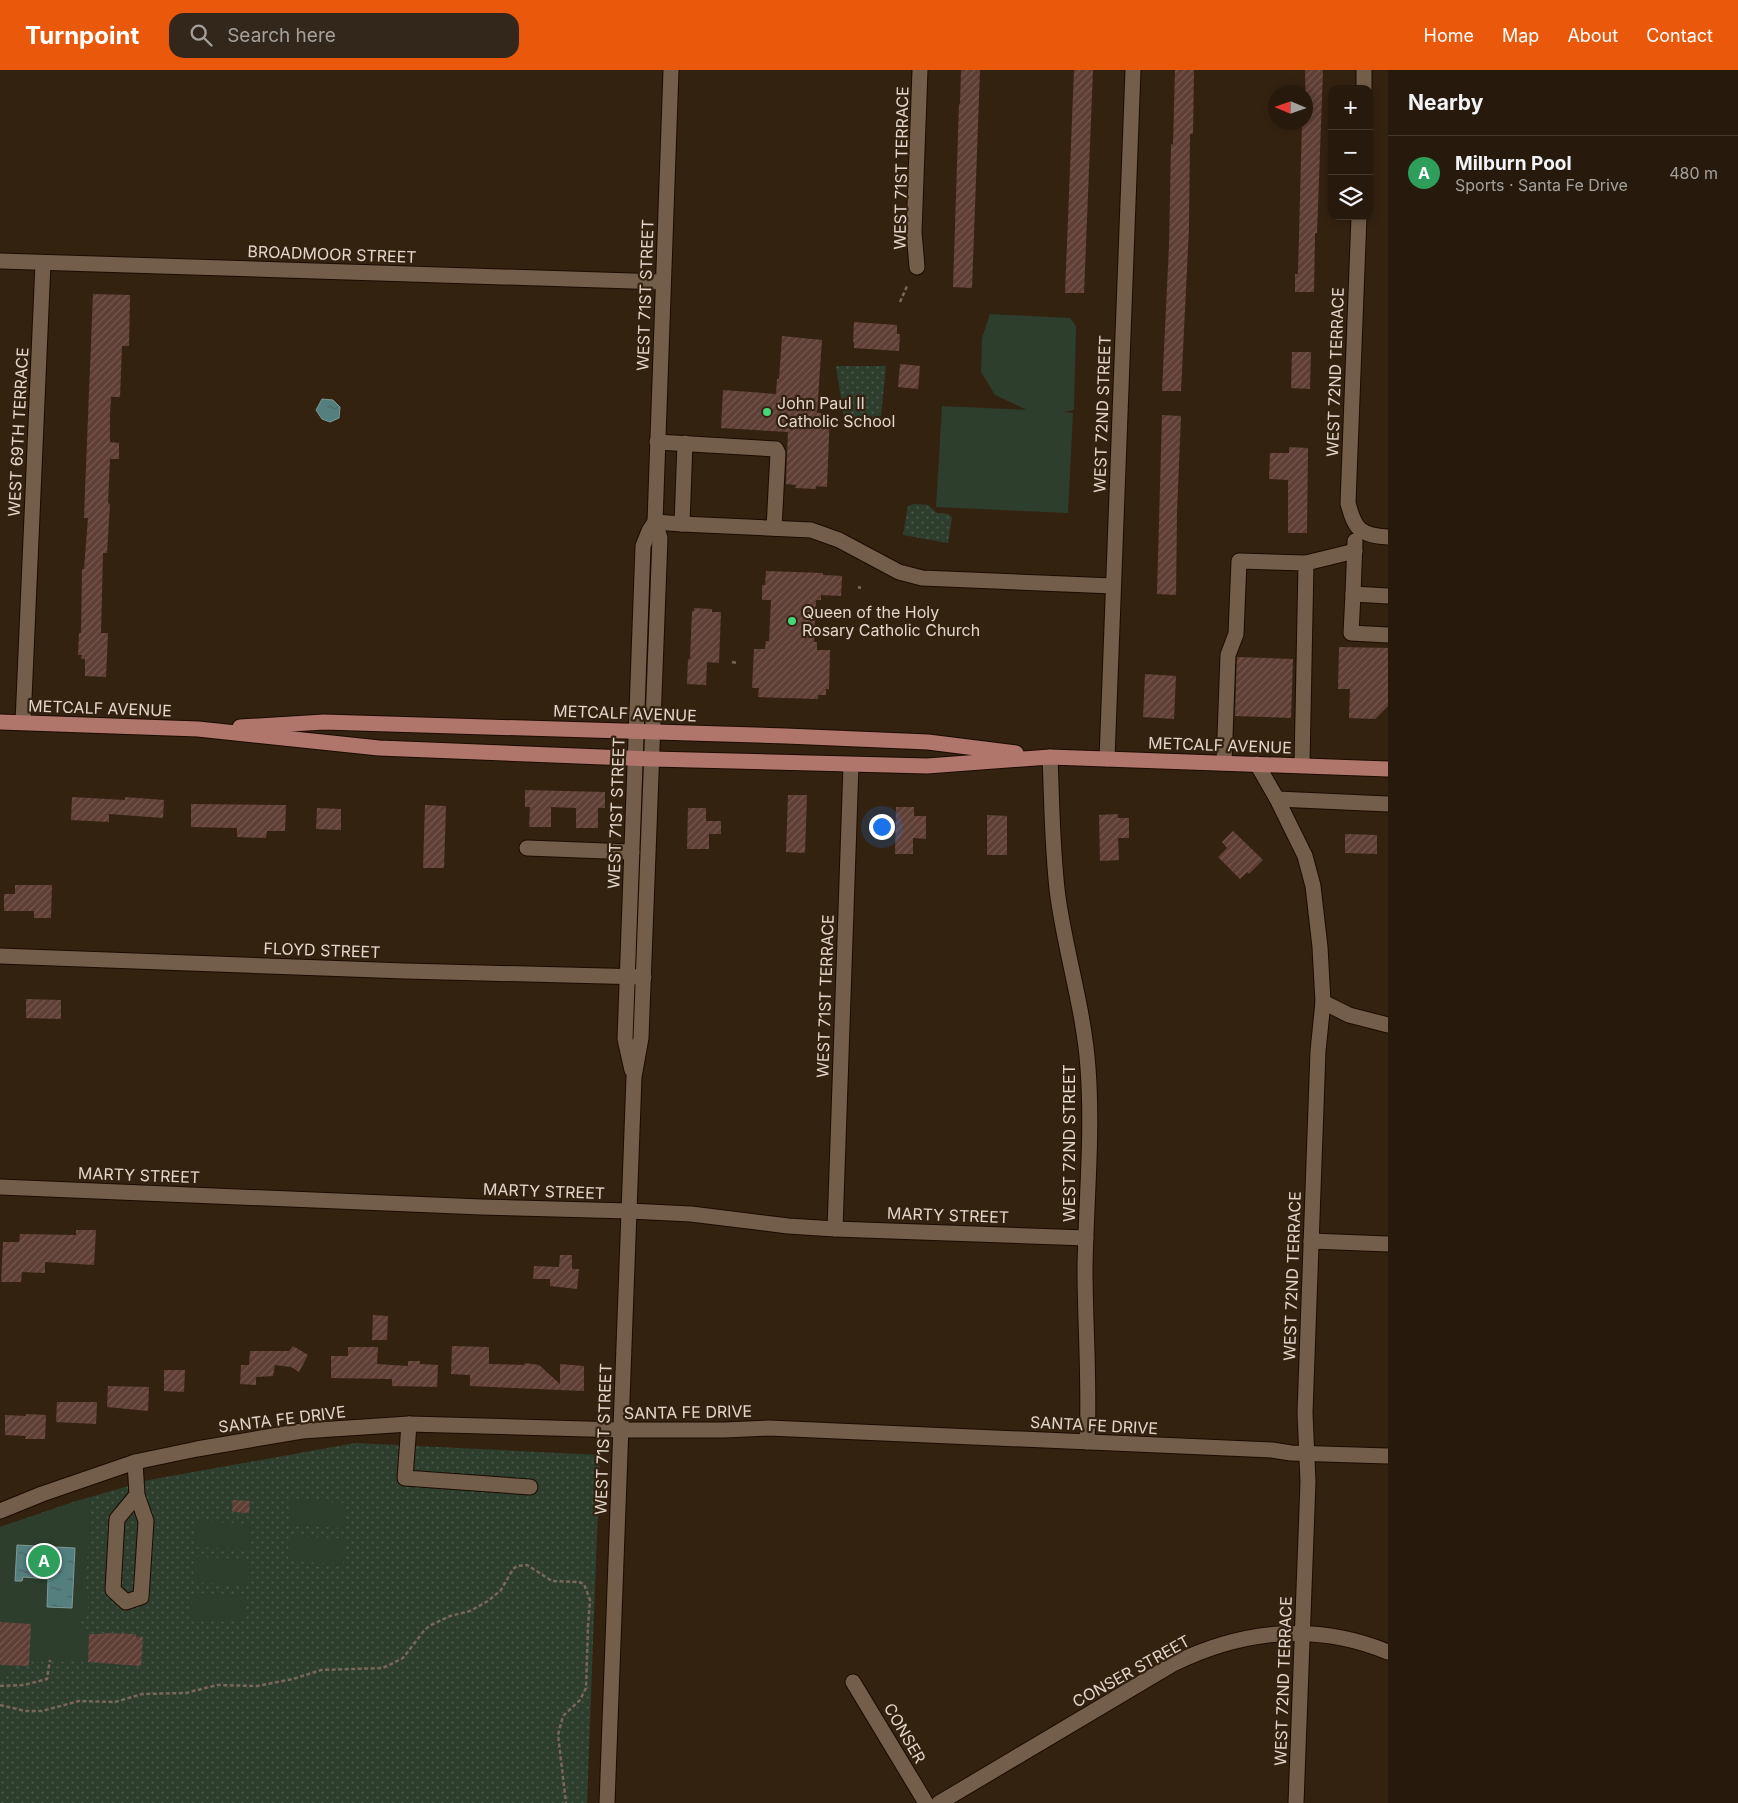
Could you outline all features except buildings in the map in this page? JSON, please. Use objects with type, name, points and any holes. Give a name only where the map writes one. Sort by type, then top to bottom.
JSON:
[{"type":"main road","name":"METCALF AVENUE","points":[[0,722],[198,729],[379,748],[652,759],[927,766],[1050,757]]},
{"type":"main road","name":"METCALF AVENUE","points":[[198,729],[324,722],[636,731],[928,742],[1050,757],[1388,768]]},
{"type":"street","name":"WEST 71ST STREET","points":[[607,1803],[634,1077],[641,1038],[644,977],[660,538],[655,522],[671,70]]},
{"type":"street","name":"WEST 71ST TERRACE","points":[[917,267],[914,232],[920,70]]},
{"type":"street","name":"WEST 72ND STREET","points":[[1107,759],[1133,70]]},
{"type":"street","points":[[1364,70],[1364,85]]},
{"type":"street","name":"WEST 72ND TERRACE","points":[[1357,527],[1352,520],[1348,503],[1359,220]]},
{"type":"street","name":"BROADMOOR STREET","points":[[0,261],[663,282]]},
{"type":"street","name":"WEST 69TH TERRACE","points":[[23,722],[43,263]]},
{"type":"street","points":[[657,442],[773,447],[778,453],[774,528]]},
{"type":"street","points":[[682,524],[686,443]]},
{"type":"street","name":"WEST 71ST STREET","points":[[634,1077],[625,1039],[643,546],[655,522]]},
{"type":"street","points":[[655,522],[811,530],[827,535],[899,572],[922,578],[1113,586]]},
{"type":"street","points":[[1357,527],[1364,534],[1388,537]]},
{"type":"street","points":[[1357,527],[1354,551],[1351,633],[1388,635]]},
{"type":"street","points":[[1224,763],[1228,655],[1236,634],[1239,562],[1306,563],[1354,551]]},
{"type":"street","points":[[1302,765],[1306,563]]},
{"type":"street","points":[[1353,594],[1388,596]]},
{"type":"street","name":"WEST 72ND STREET","points":[[1050,757],[1053,839],[1058,897],[1085,1030],[1088,1068],[1090,1119],[1086,1238],[1089,1404],[1087,1442]]},
{"type":"street","name":"WEST 72ND TERRACE","points":[[1257,764],[1277,799],[1304,856],[1313,886],[1320,948],[1323,1002],[1318,1051],[1305,1413],[1308,1482],[1296,1803]]},
{"type":"street","name":"WEST 71ST TERRACE","points":[[835,1229],[851,765]]},
{"type":"street","points":[[1277,799],[1388,804]]},
{"type":"street","points":[[528,848],[632,852]]},
{"type":"street","name":"FLOYD STREET","points":[[0,956],[405,971],[644,977]]},
{"type":"street","points":[[1323,1002],[1348,1015],[1388,1025]]},
{"type":"street","name":"MARTY STREET","points":[[0,1187],[481,1207],[629,1211],[691,1214],[788,1226],[835,1229],[1086,1238]]},
{"type":"street","points":[[1311,1241],[1388,1244]]},
{"type":"street","points":[[408,1424],[405,1478],[530,1487]]},
{"type":"street","name":"SANTA FE DRIVE","points":[[0,1511],[42,1494],[135,1462],[197,1448],[302,1431],[408,1424],[621,1430],[769,1428],[1272,1450],[1306,1454],[1388,1456]]},
{"type":"street","points":[[135,1462],[137,1495],[146,1521],[141,1596],[126,1602],[113,1590],[117,1519],[137,1495]]},
{"type":"street","name":"CONSER STREET","points":[[938,1803],[1173,1664],[1225,1642],[1278,1633],[1339,1638],[1388,1652]]},
{"type":"street","name":"CONSER","points":[[853,1682],[926,1803]]},
{"type":"path","points":[[900,302],[907,286]]},
{"type":"path","points":[[732,662],[737,663]]},
{"type":"path","points":[[0,1705],[25,1711],[42,1711],[73,1702],[115,1702],[142,1694],[186,1693],[218,1685],[258,1686],[293,1679],[321,1670],[384,1668],[403,1658],[429,1626],[450,1616],[470,1611],[488,1601],[501,1590],[517,1566],[527,1565],[552,1581],[574,1581],[584,1584],[590,1600],[586,1688],[580,1700],[563,1716],[559,1730],[566,1803]]},
{"type":"path","points":[[0,1686],[24,1685],[47,1679],[50,1660]]},
{"type":"green space","points":[[990,314],[1070,318],[1076,326],[1074,410],[1063,412],[1073,413],[1068,513],[936,507],[942,406],[1027,410],[995,395],[981,372],[982,338]]},
{"type":"green space","points":[[836,366],[886,366],[879,420],[844,417]]},
{"type":"green space","points":[[914,504],[928,505],[937,513],[949,514],[952,518],[948,543],[903,535],[908,506]]},
{"type":"green space","points":[[355,1443],[600,1455],[587,1803],[0,1803],[0,1527],[73,1502],[149,1480]]},
{"type":"green space","points":[[91,1497],[85,1594],[88,1594],[88,1612],[81,1620],[81,1629],[89,1630],[88,1661],[30,1658],[29,1666],[9,1665],[9,1675],[0,1674],[0,1527]]},
{"type":"green space","points":[[291,1500],[346,1503],[344,1528],[289,1525]]},
{"type":"green space","points":[[196,1521],[251,1524],[250,1549],[195,1547]]},
{"type":"green space","points":[[289,1536],[344,1539],[343,1564],[288,1561]]},
{"type":"green space","points":[[194,1557],[249,1559],[248,1585],[193,1582]]},
{"type":"green space","points":[[193,1593],[247,1595],[246,1621],[191,1618]]},
{"type":"water","points":[[322,399],[333,400],[340,407],[339,418],[330,422],[322,419],[316,410]]},
{"type":"water","points":[[17,1545],[75,1548],[72,1608],[47,1607],[48,1579],[23,1577],[22,1581],[15,1581]]},
{"type":"place","name":"John Paul II Catholic School","points":[[767,412]]},
{"type":"place","name":"Queen of the Holy Rosary Catholic Church","points":[[792,621]]},
{"type":"place","name":"Milburn Pool","points":[[44,1561]]}]
